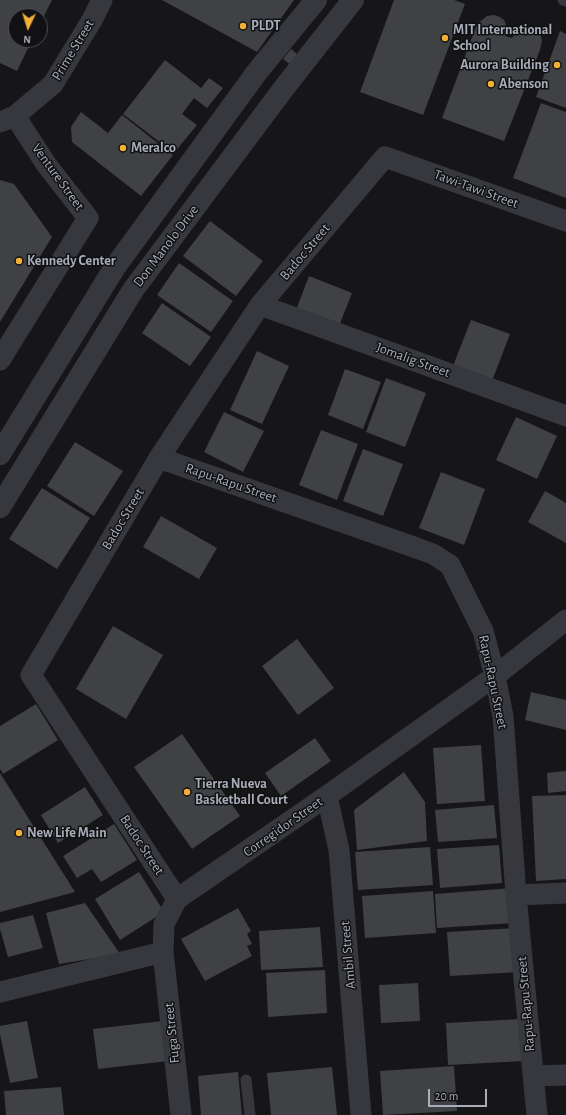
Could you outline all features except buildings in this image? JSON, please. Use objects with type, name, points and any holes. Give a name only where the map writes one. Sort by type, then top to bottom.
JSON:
[{"type":"street","name":"Prime Street","points":[[8,119],[53,84],[92,20],[102,0]]},
{"type":"street","name":"Don Manolo Drive","points":[[0,454],[115,267],[257,72],[316,0]]},
{"type":"street","name":"Don Manolo Drive","points":[[0,507],[133,290],[284,88],[353,0]]},
{"type":"street","name":"Venture Street","points":[[0,360],[88,218],[46,164],[8,119]]},
{"type":"street","name":"Tawi-Tawi Street","points":[[385,157],[566,221]]},
{"type":"street","name":"Badoc Street","points":[[177,899],[31,675],[159,458],[260,305],[385,157]]},
{"type":"street","name":"Jomalig Street","points":[[260,305],[566,416]]},
{"type":"street","points":[[85,316],[108,331]]},
{"type":"street","name":"Rapu-Rapu Street","points":[[159,458],[433,554],[450,565],[483,631],[495,676],[503,716],[516,895],[537,1115]]},
{"type":"street","name":"Corregidor Street","points":[[162,952],[164,924],[177,899],[327,796],[495,676],[566,620]]},
{"type":"street","name":"Ambil Street","points":[[327,796],[339,850],[362,1115]]},
{"type":"street","points":[[516,895],[566,893]]},
{"type":"street","points":[[0,992],[162,952]]},
{"type":"street","name":"Fuga Street","points":[[162,952],[181,1115]]},
{"type":"street","points":[[533,1076],[566,1075]]},
{"type":"lane","points":[[246,1080],[250,1115]]},
{"type":"place","name":"PLDT","points":[[243,26]]},
{"type":"place","name":"MIT International School","points":[[445,38]]},
{"type":"place","name":"Aurora Building","points":[[557,65]]},
{"type":"place","name":"Abenson","points":[[491,84]]},
{"type":"place","name":"Meralco","points":[[123,148]]},
{"type":"place","name":"Kennedy Center","points":[[19,261]]},
{"type":"place","name":"Tierra Nueva Basketball Court","points":[[187,792]]},
{"type":"place","name":"New Life Main","points":[[19,833]]}]
